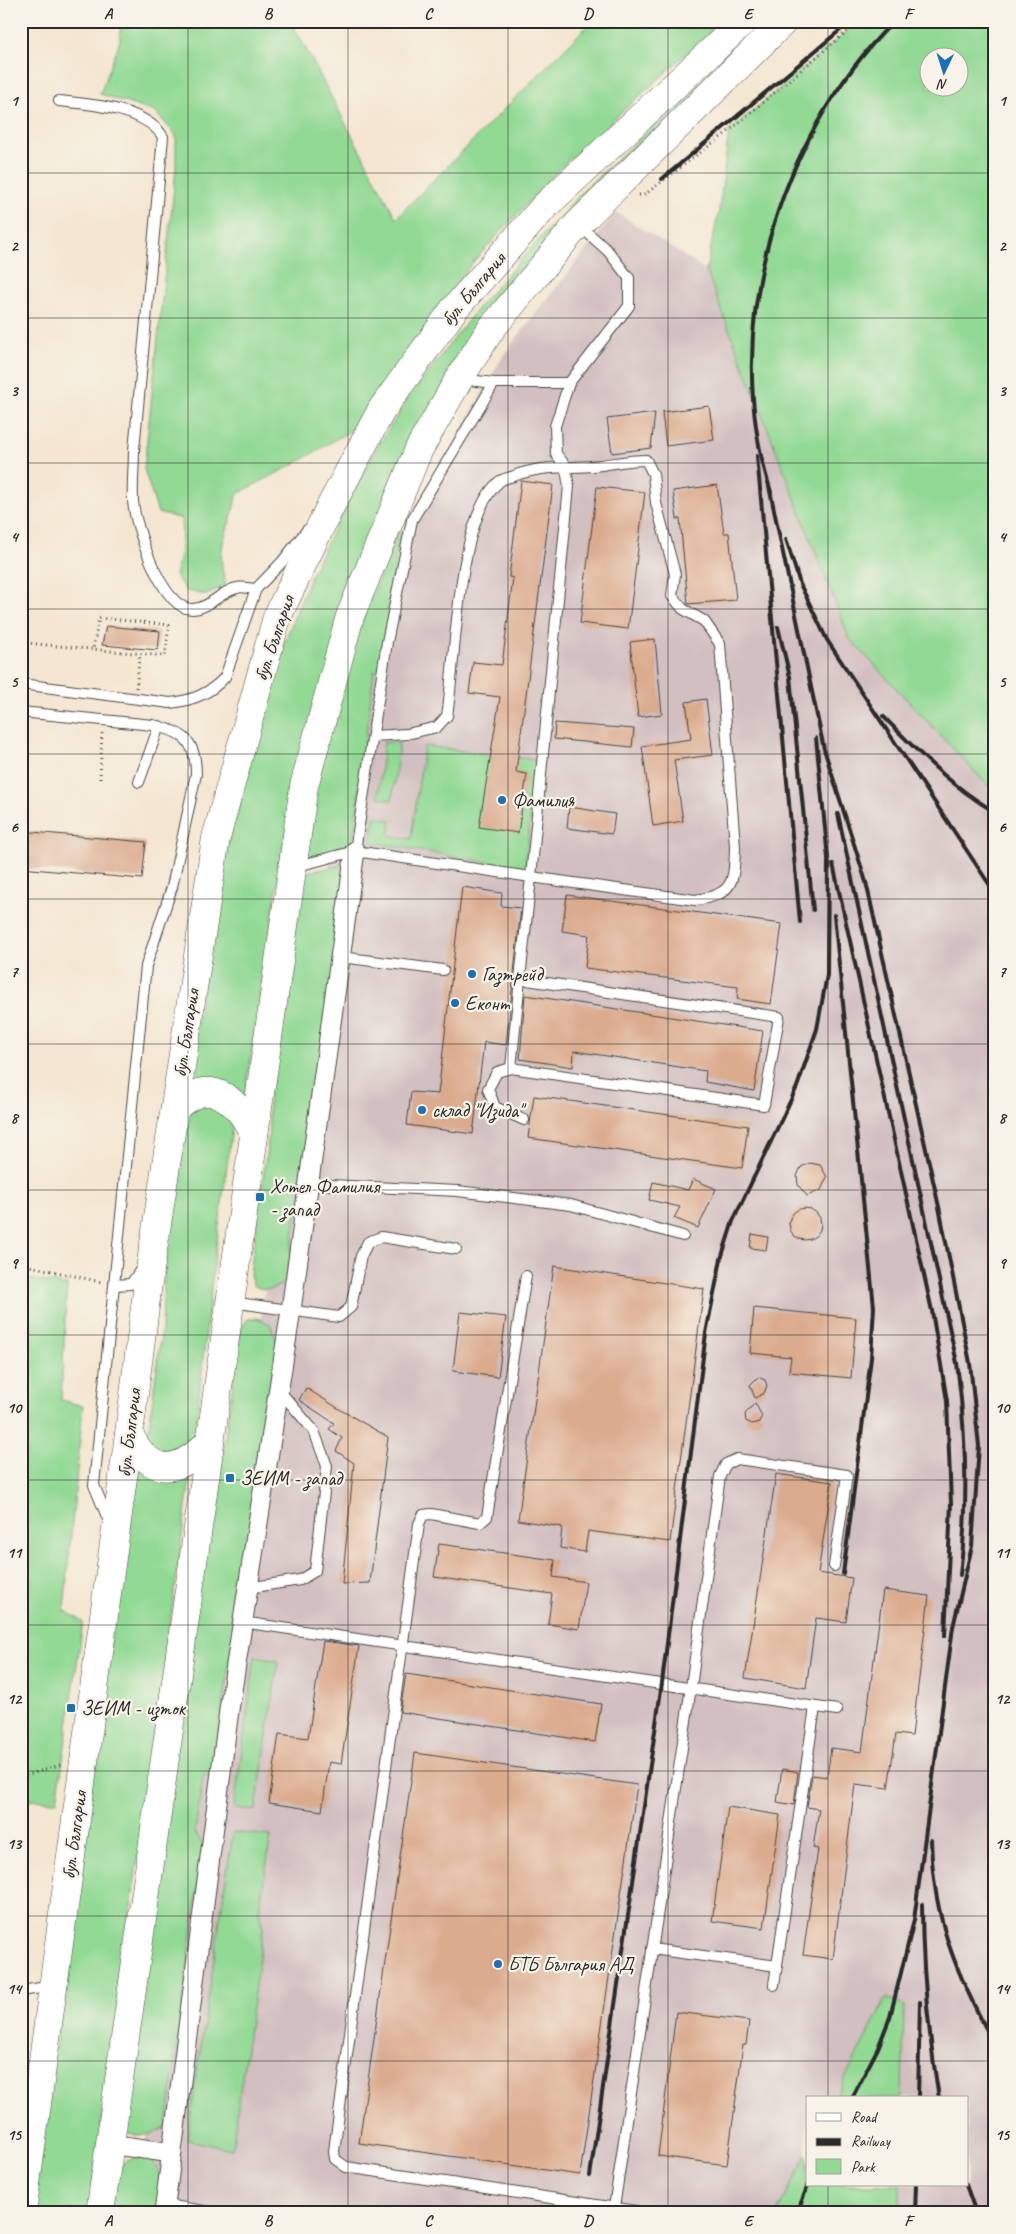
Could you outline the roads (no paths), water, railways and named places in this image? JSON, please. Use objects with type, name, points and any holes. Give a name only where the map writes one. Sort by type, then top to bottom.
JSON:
[{"type":"highway","name":"бул. България","points":[[22,2213],[28,2119],[54,1986],[155,1235],[216,838],[276,617],[328,510],[382,409],[455,308],[545,206],[744,21]]},
{"type":"highway","name":"бул. България","points":[[100,2213],[304,786],[350,616],[419,449],[459,379],[491,329],[578,224],[784,21]]},
{"type":"highway","points":[[175,1108],[187,1096],[211,1092],[226,1097],[246,1117],[254,1134]]},
{"type":"highway","points":[[129,1434],[137,1451],[147,1461],[160,1466],[171,1467],[184,1463],[196,1456],[210,1441]]},
{"type":"street","points":[[165,2209],[242,1622],[291,1310],[355,851]]},
{"type":"street","points":[[109,2144],[172,2153]]},
{"type":"lane","points":[[59,101],[118,109],[152,124],[163,137],[134,450],[133,500],[141,542],[160,580],[171,596],[184,608],[199,608],[237,588],[256,589]]},
{"type":"lane","points":[[511,1068],[569,486],[565,466],[556,454],[555,426],[569,383],[629,306],[629,278],[608,251],[578,224]]},
{"type":"lane","points":[[459,379],[494,383],[569,383]]},
{"type":"lane","points":[[355,851],[387,642],[412,520],[494,383]]},
{"type":"lane","points":[[292,868],[355,851],[695,900],[712,898],[725,892],[734,874],[735,847],[720,644],[704,621],[683,609],[672,596],[675,574],[656,503],[653,474],[646,460],[623,460],[600,465],[565,466],[527,471],[500,481],[479,508],[465,557],[448,716],[437,727],[407,734],[372,736]]},
{"type":"lane","points":[[21,684],[170,702],[188,701],[217,686],[225,677],[256,589],[282,562],[304,533],[328,510]]},
{"type":"lane","points":[[21,712],[159,726],[182,734],[196,756],[196,774],[172,887],[146,966],[94,1485],[115,1538]]},
{"type":"lane","points":[[139,782],[159,726]]},
{"type":"lane","points":[[341,957],[443,970]]},
{"type":"lane","points":[[520,979],[779,1017],[764,1105],[511,1068],[497,1072],[488,1088],[495,1107],[524,1120]]},
{"type":"lane","points":[[309,1184],[458,1191],[571,1205],[683,1236]]},
{"type":"lane","points":[[114,1285],[131,1284],[138,1276],[155,1235]]},
{"type":"lane","points":[[230,1302],[339,1317],[351,1307],[361,1256],[368,1242],[381,1237],[456,1249]]},
{"type":"lane","points":[[526,1276],[488,1517],[480,1523],[430,1514],[423,1516],[419,1524],[404,1646],[334,2151],[335,2159],[346,2167],[636,2211]]},
{"type":"lane","points":[[247,1588],[300,1580],[315,1571],[327,1466],[314,1431],[278,1389]]},
{"type":"lane","points":[[614,2208],[691,1687],[720,1476],[726,1464],[737,1458],[847,1475],[834,1566]]},
{"type":"lane","points":[[242,1622],[837,1710]]},
{"type":"lane","points":[[774,1985],[815,1707]]},
{"type":"lane","points":[[652,1949],[777,1966]]},
{"type":"lane","points":[[21,1991],[54,1986]]},
{"type":"lane","points":[[165,2209],[217,2213]]},
{"type":"railway","points":[[662,179],[851,21]]},
{"type":"railway","points":[[771,492],[757,431],[752,367],[756,304],[769,240],[790,179],[818,121],[853,68],[894,21]]},
{"type":"railway","points":[[757,456],[800,922]]},
{"type":"railway","points":[[769,486],[824,749],[866,882],[939,1207],[970,1363],[979,1446],[972,1546],[953,1627],[914,1920],[890,2017],[878,2048],[853,2096]]},
{"type":"railway","points":[[786,539],[800,584],[827,640],[995,893]]},
{"type":"railway","points":[[778,627],[790,677],[813,910]]},
{"type":"railway","points":[[883,716],[949,780],[995,812]]},
{"type":"railway","points":[[816,738],[829,868]]},
{"type":"railway","points":[[838,814],[957,1363],[963,1416],[965,1469],[965,1522],[960,1575]]},
{"type":"railway","points":[[590,2176],[662,1683],[706,1333],[721,1259],[733,1221],[797,1087],[817,1029],[827,975],[828,861]]},
{"type":"railway","points":[[833,864],[932,1311],[947,1401],[951,1504],[945,1636]]},
{"type":"railway","points":[[834,915],[874,1307],[871,1358],[843,1574]]},
{"type":"railway","points":[[931,1840],[936,1896],[942,1922],[969,1995],[995,2045]]},
{"type":"railway","points":[[922,1904],[926,2001],[939,2096]]},
{"type":"railway","points":[[918,2096],[920,2002]]},
{"type":"railway","points":[[797,2213],[808,2186]]},
{"type":"railway","points":[[915,2213],[916,2186]]},
{"type":"railway","points":[[966,2186],[976,2213]]},
{"type":"place","name":"Фамилия","points":[[502,800]]},
{"type":"place","name":"Газтрейд","points":[[472,974]]},
{"type":"place","name":"Еконт","points":[[455,1003]]},
{"type":"place","name":"склад \"Изида\"","points":[[422,1110]]},
{"type":"place","name":"Хотел Фамилия - запад","points":[[260,1197]]},
{"type":"place","name":"ЗЕИМ - запад","points":[[230,1478]]},
{"type":"place","name":"ЗЕИМ - изток","points":[[71,1708]]},
{"type":"place","name":"БТБ България АД","points":[[498,1964]]}]
